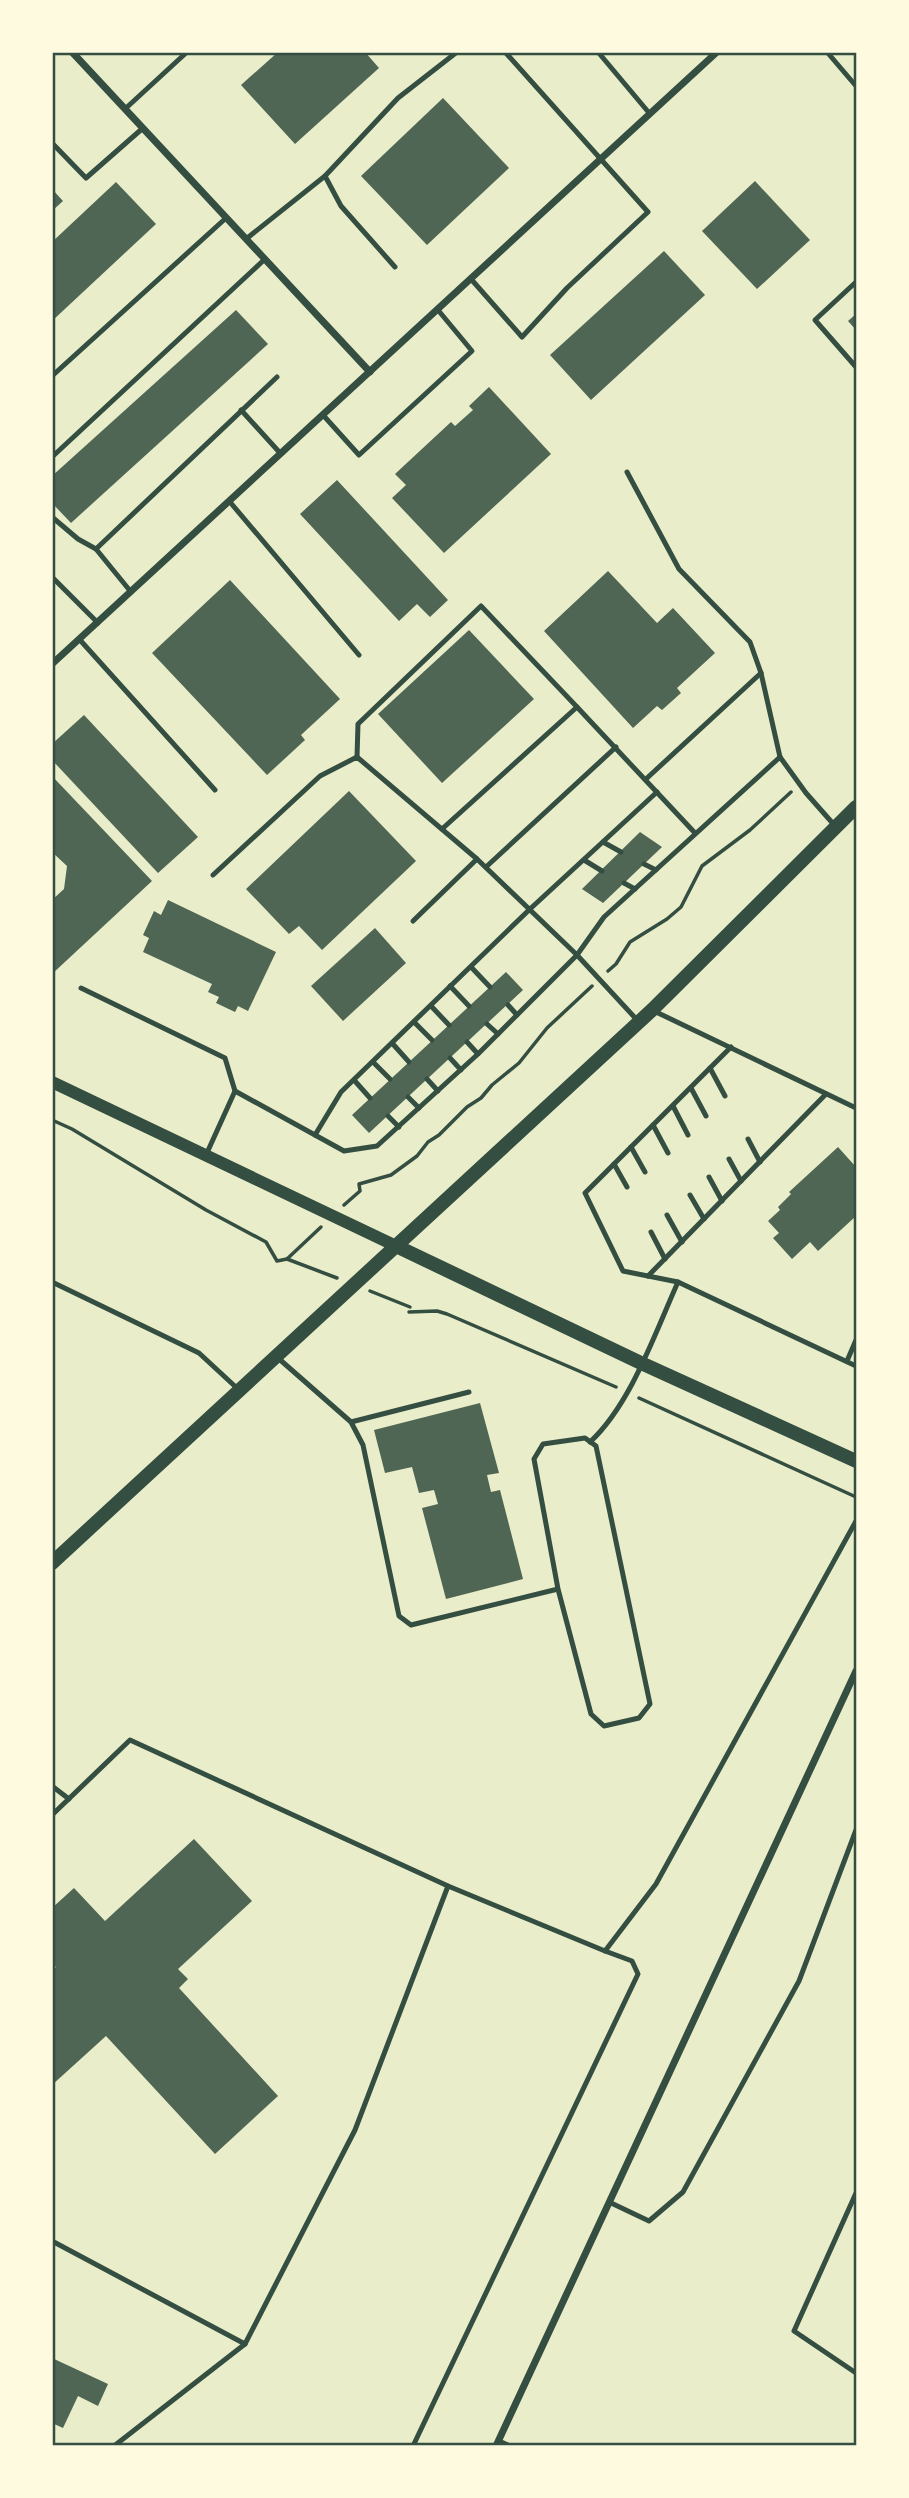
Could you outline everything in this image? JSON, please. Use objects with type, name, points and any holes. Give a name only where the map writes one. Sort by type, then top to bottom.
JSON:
[{"type":"main road","points":[[52,1563],[652,1010],[856,807]]},
{"type":"main road","points":[[396,1246],[641,1363],[856,1461]]},
{"type":"street","points":[[72,52],[370,372]]},
{"type":"street","points":[[52,664],[716,52]]},
{"type":"street","points":[[52,1082],[396,1246]]},
{"type":"street","points":[[497,2443],[856,1671]]},
{"type":"lane","points":[[125,109],[187,52]]},
{"type":"lane","points":[[246,239],[325,176],[398,97],[457,52]]},
{"type":"lane","points":[[471,279],[522,337],[567,288],[648,212],[505,52]]},
{"type":"lane","points":[[598,52],[650,114]]},
{"type":"lane","points":[[827,52],[856,86]]},
{"type":"lane","points":[[52,143],[86,178],[143,128]]},
{"type":"lane","points":[[325,176],[341,206],[395,267]]},
{"type":"lane","points":[[52,376],[226,218]]},
{"type":"lane","points":[[52,457],[265,259]]},
{"type":"lane","points":[[856,282],[815,320],[856,367]]},
{"type":"lane","points":[[323,415],[359,455],[472,351],[438,310]]},
{"type":"lane","points":[[96,549],[277,377]]},
{"type":"lane","points":[[241,410],[281,454]]},
{"type":"lane","points":[[627,472],[679,569],[750,642],[761,673],[780,757],[837,828]]},
{"type":"lane","points":[[230,502],[359,655]]},
{"type":"lane","points":[[52,517],[78,539],[96,549],[131,593]]},
{"type":"lane","points":[[52,578],[98,623]]},
{"type":"lane","points":[[357,757],[358,724],[481,606],[695,833]]},
{"type":"lane","points":[[80,639],[215,790]]},
{"type":"lane","points":[[646,779],[761,673]]},
{"type":"lane","points":[[442,829],[577,707]]},
{"type":"lane","points":[[486,867],[616,747]]},
{"type":"lane","points":[[357,757],[486,867],[577,955],[638,1021]]},
{"type":"lane","points":[[213,875],[320,776],[357,757]]},
{"type":"lane","points":[[235,1091],[344,1151],[377,1146],[478,1054],[577,955],[604,917],[780,757]]},
{"type":"lane","points":[[315,1135],[341,1093],[530,909],[657,792]]},
{"type":"lane","points":[[603,842],[621,852]]},
{"type":"lane","points":[[413,921],[477,859]]},
{"type":"lane","points":[[584,860],[602,871]]},
{"type":"lane","points":[[644,864],[656,870]]},
{"type":"lane","points":[[624,883],[635,889]]},
{"type":"lane","points":[[471,967],[490,987]]},
{"type":"lane","points":[[450,986],[469,1006]]},
{"type":"lane","points":[[81,988],[225,1058],[235,1091],[206,1155]]},
{"type":"lane","points":[[508,1005],[517,1015]]},
{"type":"lane","points":[[431,1006],[449,1025]]},
{"type":"lane","points":[[652,1010],[856,1108]]},
{"type":"lane","points":[[414,1021],[432,1040]]},
{"type":"lane","points":[[487,1024],[498,1034]]},
{"type":"lane","points":[[467,1042],[478,1054]]},
{"type":"lane","points":[[392,1043],[409,1062]]},
{"type":"lane","points":[[731,1048],[585,1193],[623,1270],[678,1282],[856,1366]]},
{"type":"lane","points":[[450,1058],[461,1070]]},
{"type":"lane","points":[[373,1062],[390,1079]]},
{"type":"lane","points":[[710,1068],[725,1096]]},
{"type":"lane","points":[[427,1079],[438,1091]]},
{"type":"lane","points":[[354,1080],[370,1098]]},
{"type":"lane","points":[[691,1087],[706,1115]]},
{"type":"lane","points":[[648,1276],[826,1094]]},
{"type":"lane","points":[[408,1097],[419,1108]]},
{"type":"lane","points":[[673,1106],[688,1135]]},
{"type":"lane","points":[[388,1116],[399,1127]]},
{"type":"lane","points":[[653,1125],[668,1153]]},
{"type":"lane","points":[[748,1139],[760,1162]]},
{"type":"lane","points":[[631,1147],[645,1172]]},
{"type":"lane","points":[[729,1159],[741,1181]]},
{"type":"lane","points":[[614,1164],[627,1187]]},
{"type":"lane","points":[[709,1177],[722,1201]]},
{"type":"lane","points":[[690,1195],[704,1219]]},
{"type":"lane","points":[[667,1215],[682,1242]]},
{"type":"lane","points":[[651,1232],[665,1259]]},
{"type":"lane","points":[[52,1282],[199,1353],[239,1390]]},
{"type":"lane","points":[[590,1442],[607,1426],[613,1416],[678,1282]]},
{"type":"lane","points":[[847,1362],[856,1340]]},
{"type":"lane","points":[[276,1356],[351,1422],[363,1444],[399,1616],[411,1625],[558,1589]]},
{"type":"lane","points":[[351,1422],[469,1392]]},
{"type":"lane","points":[[585,1438],[596,1446],[650,1704],[639,1718],[604,1726],[591,1714],[558,1589],[534,1459],[543,1444],[585,1438]]},
{"type":"lane","points":[[605,1951],[656,1884],[856,1521]]},
{"type":"lane","points":[[52,1815],[130,1740],[448,1886],[632,1961],[638,1974],[413,2445]]},
{"type":"lane","points":[[52,1786],[69,1799]]},
{"type":"lane","points":[[608,2202],[649,2221],[683,2192],[799,1981],[856,1830]]},
{"type":"lane","points":[[115,2445],[245,2344],[355,2130],[448,1886]]},
{"type":"lane","points":[[856,2193],[794,2331],[856,2373]]},
{"type":"lane","points":[[52,2241],[245,2344]]},
{"type":"lane","points":[[497,2443],[510,2445]]},
{"type":"path","points":[[615,964],[629,942],[667,919],[681,907],[702,866],[750,830],[800,785]]},
{"type":"path","points":[[360,1191],[359,1184],[391,1175],[417,1156],[428,1142],[519,1063],[547,1028],[586,991]]},
{"type":"path","points":[[52,1119],[206,1210],[266,1242],[277,1261],[287,1259]]},
{"type":"path","points":[[838,1488],[856,1497]]},
{"type":"building","points":[[278,52],[365,52],[379,68],[295,144],[241,85]]},
{"type":"building","points":[[443,98],[509,168],[427,245],[361,176]]},
{"type":"building","points":[[755,181],[810,240],[757,289],[702,231]]},
{"type":"building","points":[[116,182],[156,224],[52,321],[52,242]]},
{"type":"building","points":[[52,189],[63,201],[52,211]]},
{"type":"building","points":[[664,251],[705,295],[591,400],[550,355]]},
{"type":"building","points":[[236,310],[268,344],[71,523],[52,503],[52,476]]},
{"type":"building","points":[[856,314],[856,330],[848,321]]},
{"type":"building","points":[[489,387],[551,454],[444,553],[392,498],[406,485],[395,474],[451,422],[455,426],[473,410],[469,406]]},
{"type":"building","points":[[337,480],[448,600],[430,617],[417,604],[399,621],[300,514]]},
{"type":"building","points":[[608,571],[657,623],[673,608],[715,653],[677,688],[681,693],[662,710],[657,706],[633,728],[544,631]]},
{"type":"building","points":[[230,580],[340,699],[301,735],[305,740],[267,775],[152,653]]},
{"type":"building","points":[[469,630],[534,699],[442,783],[378,714]]},
{"type":"building","points":[[84,715],[198,837],[158,873],[52,760],[52,744]]},
{"type":"building","points":[[52,776],[152,881],[52,974],[52,900],[64,889],[67,866],[52,852]]},
{"type":"building","points":[[349,791],[416,861],[322,950],[299,926],[289,934],[246,889]]},
{"type":"building","points":[[640,832],[662,847],[603,903],[582,889]]},
{"type":"building","points":[[168,900],[276,952],[248,1011],[238,1006],[235,1012],[216,1003],[219,997],[208,992],[212,984],[143,952],[149,938],[143,935],[154,911],[161,915]]},
{"type":"building","points":[[375,928],[406,963],[343,1021],[311,986]]},
{"type":"building","points":[[506,972],[523,990],[369,1133],[352,1115]]},
{"type":"building","points":[[838,1147],[856,1167],[856,1216],[818,1251],[810,1242],[792,1259],[773,1238],[779,1233],[768,1221],[780,1210],[778,1207],[791,1194],[789,1192]]},
{"type":"building","points":[[480,1403],[499,1473],[487,1475],[491,1492],[500,1490],[523,1579],[446,1599],[422,1508],[438,1504],[434,1490],[419,1493],[412,1467],[385,1473],[374,1430]]},
{"type":"building","points":[[194,1839],[252,1901],[178,1969],[188,1979],[179,1988],[278,2096],[215,2154],[106,2036],[52,2085],[52,1970],[56,1967],[52,1964],[52,1908],[74,1888],[105,1921]]},
{"type":"building","points":[[52,2358],[108,2384],[98,2406],[78,2396],[63,2428],[52,2423]]}]
